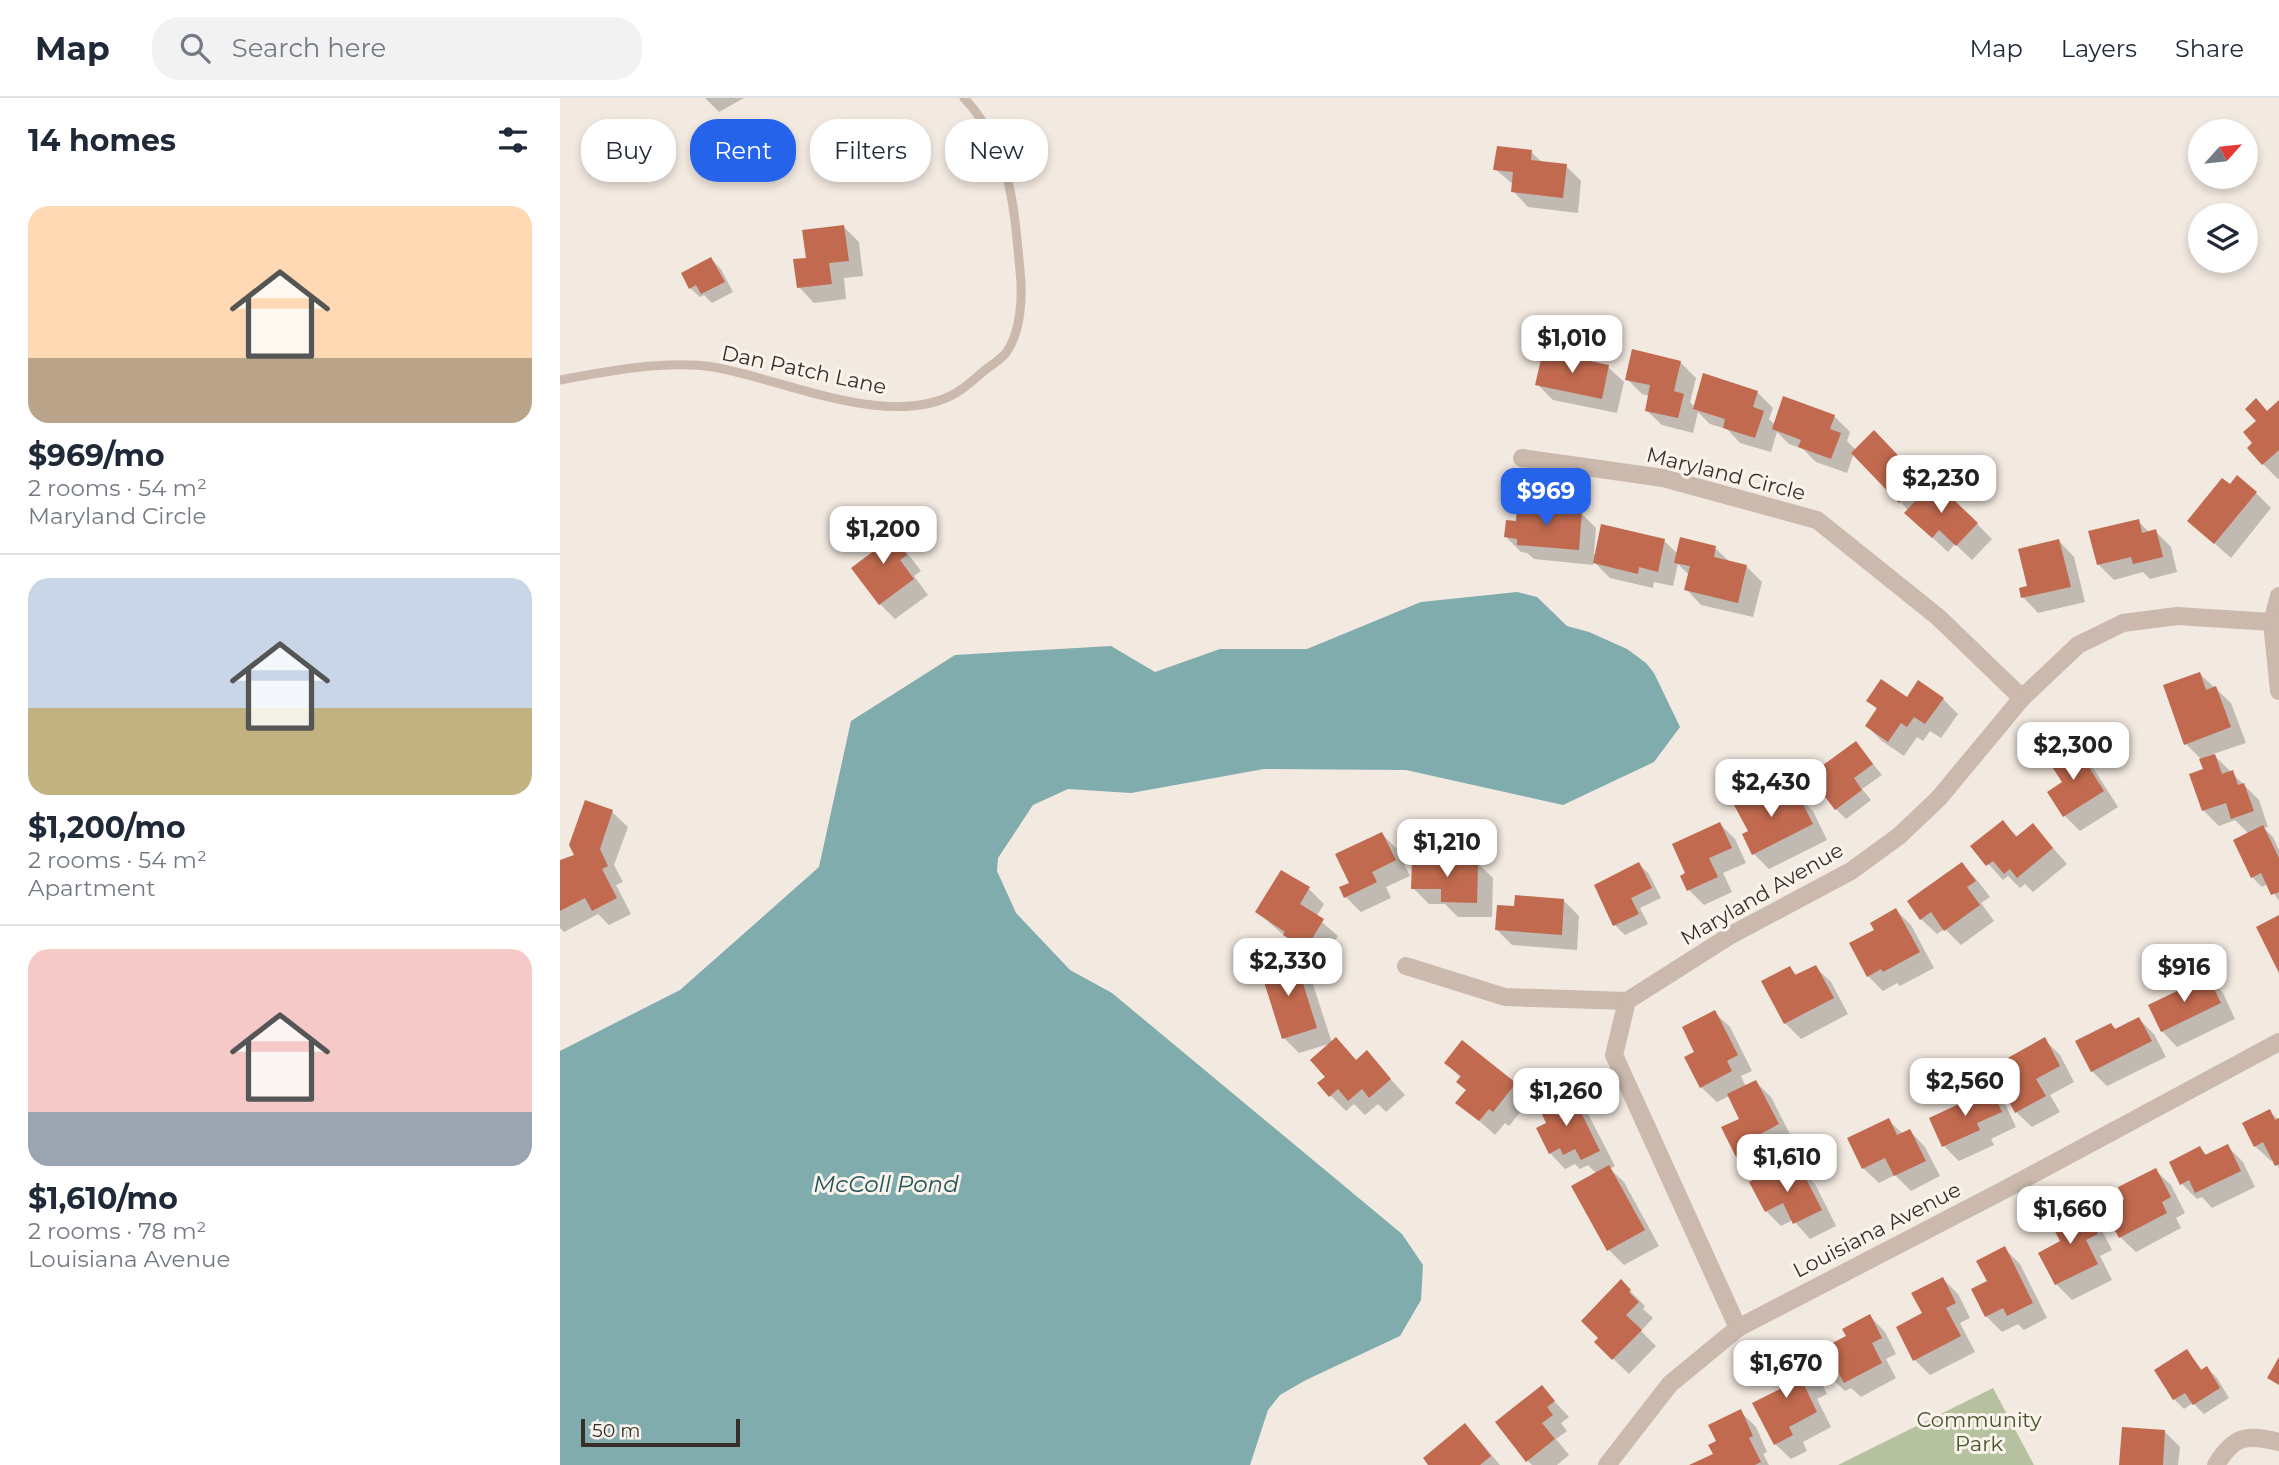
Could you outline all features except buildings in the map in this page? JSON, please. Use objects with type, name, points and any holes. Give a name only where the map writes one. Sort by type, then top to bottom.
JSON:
[{"type":"street","name":"Maryland Circle","points":[[1522,458],[1663,478],[1817,520],[1938,617],[2022,698]]},
{"type":"street","points":[[2279,596],[2272,622],[2279,691]]},
{"type":"street","name":"Maryland Avenue","points":[[1627,1001],[1731,935],[1851,870],[1899,836],[1939,798],[2022,698],[2078,646],[2123,623],[2177,616],[2272,622]]},
{"type":"street","points":[[1406,966],[1505,997],[1627,1001],[1614,1055],[1738,1328]]},
{"type":"street","name":"Louisiana Avenue","points":[[1607,1465],[1670,1384],[1738,1328],[2002,1191],[2279,1042]]},
{"type":"street","points":[[2216,1465],[2227,1447],[2253,1436],[2279,1443]]},
{"type":"lane","name":"Dan Patch Lane","points":[[560,380],[671,366],[712,367],[861,403],[898,408],[923,405],[955,393],[1005,354],[1018,323],[1021,275],[1011,188],[1003,158],[989,131],[964,98]]},
{"type":"green space","name":"Community Park","points":[[1993,1388],[2034,1465],[1838,1465]]},
{"type":"water","name":"McColl Pond","points":[[1517,592],[1537,597],[1567,626],[1589,632],[1627,649],[1646,663],[1654,673],[1680,727],[1654,762],[1563,805],[1406,770],[1264,769],[1131,793],[1068,789],[1033,805],[998,858],[997,871],[1016,913],[1070,970],[1112,993],[1402,1234],[1423,1265],[1421,1300],[1400,1336],[1280,1395],[1268,1410],[1250,1465],[560,1465],[560,1051],[680,990],[819,867],[851,721],[955,655],[1111,646],[1155,672],[1220,649],[1307,649],[1421,602]]}]
